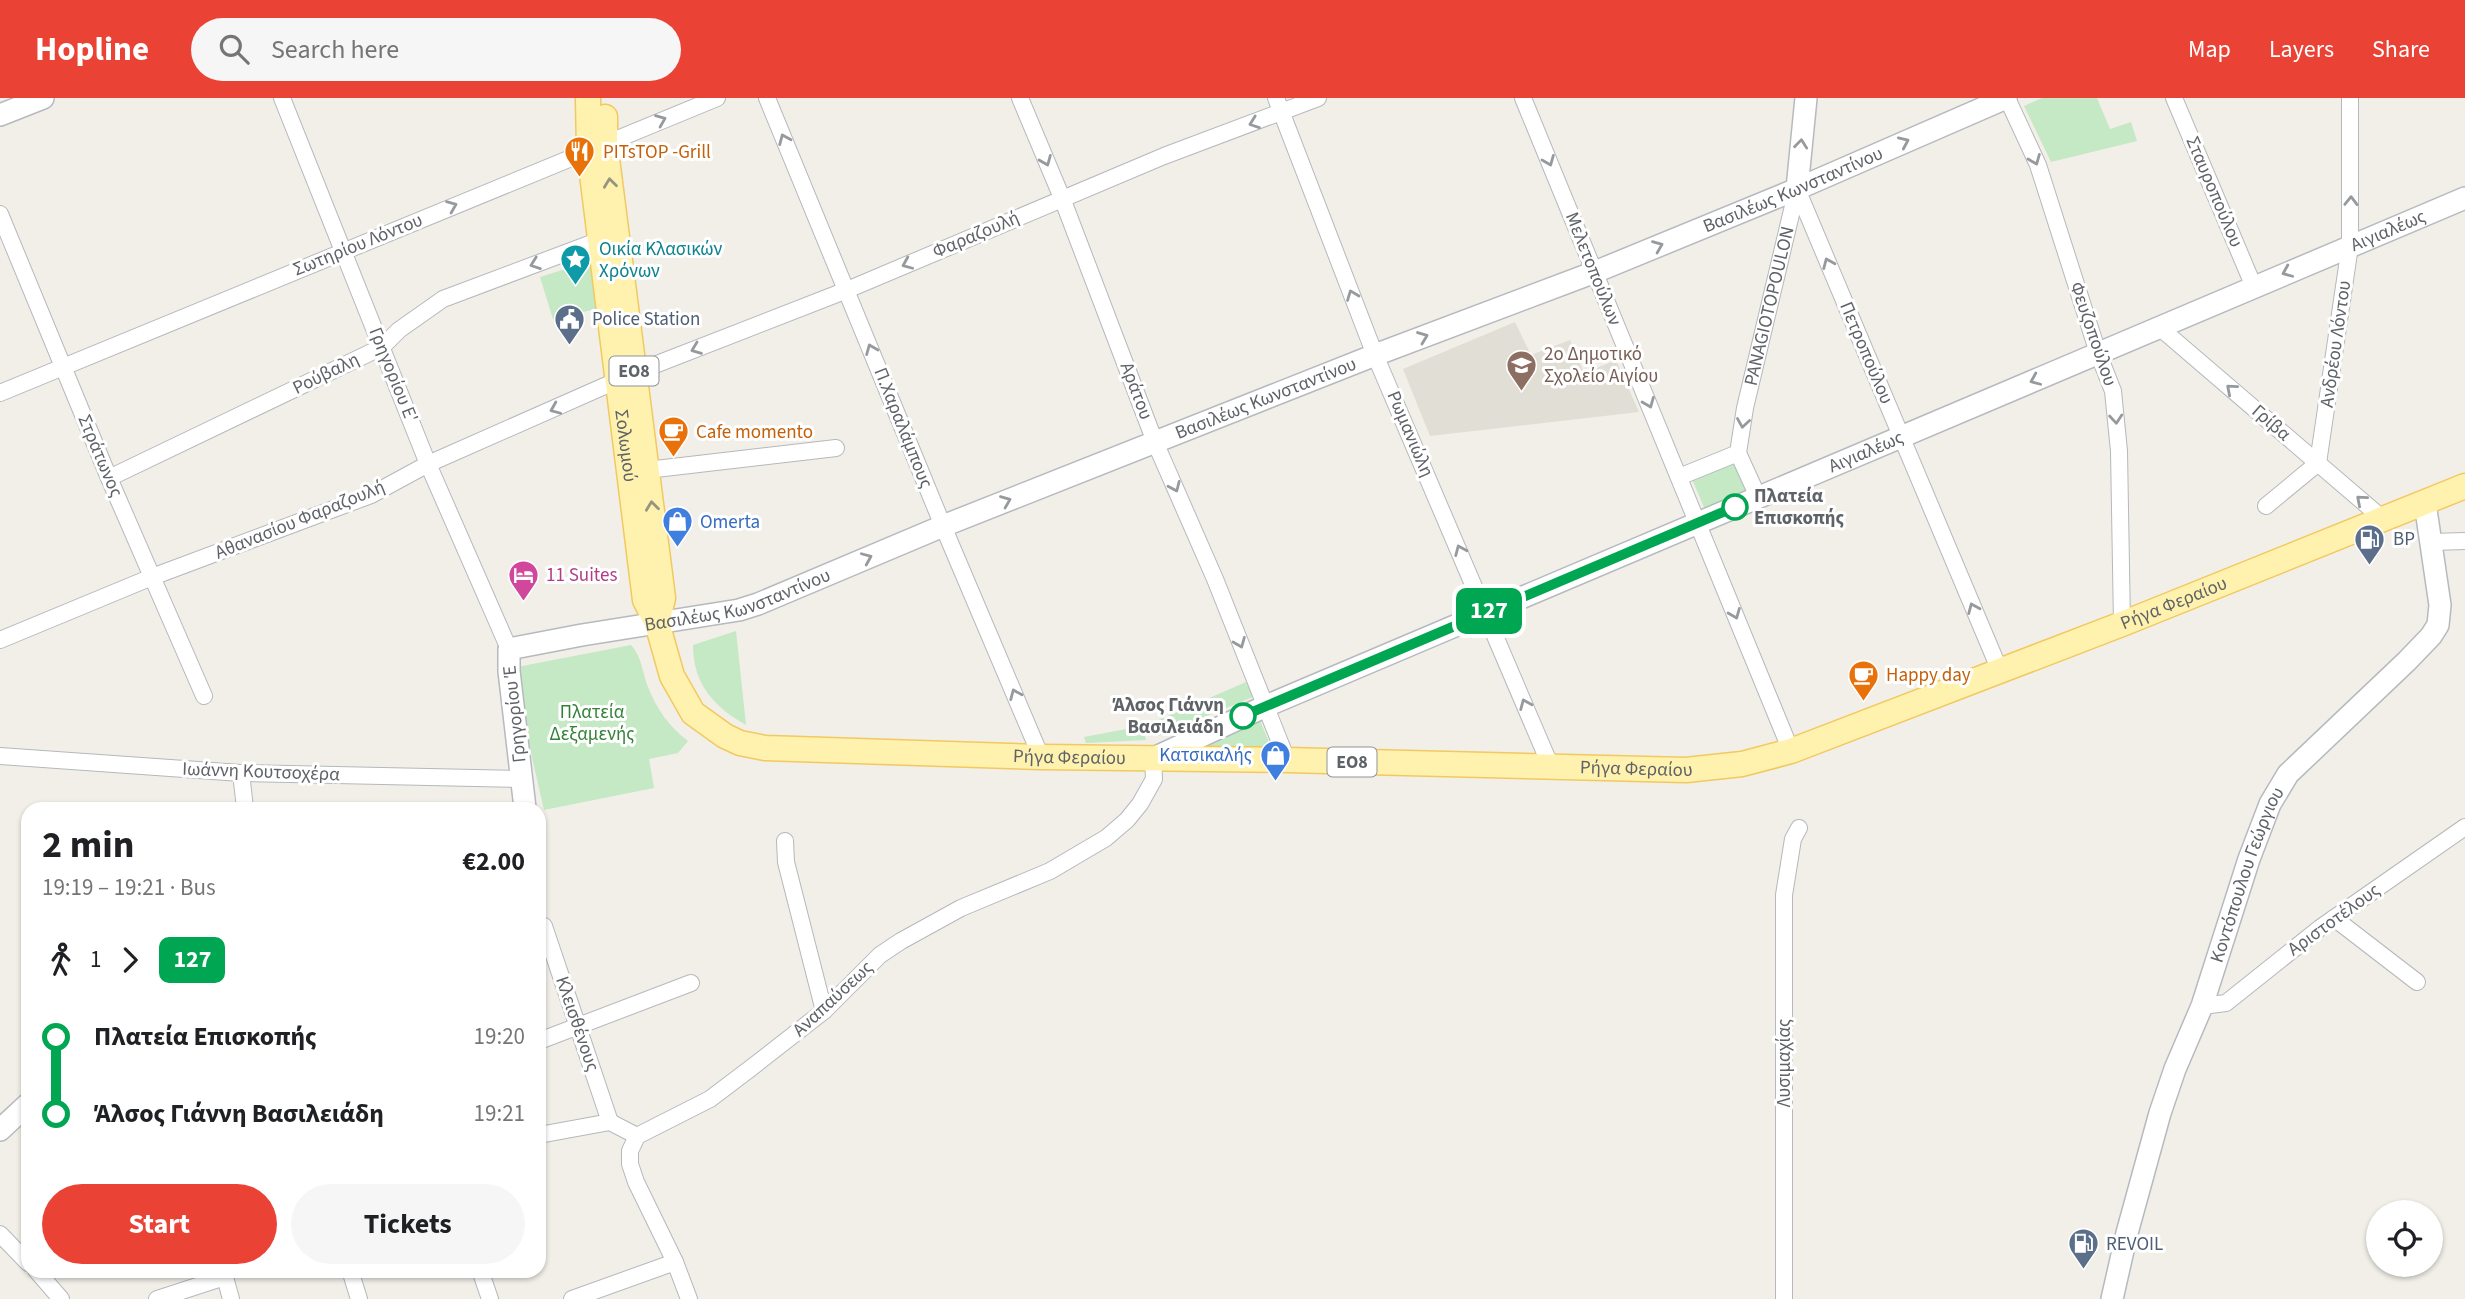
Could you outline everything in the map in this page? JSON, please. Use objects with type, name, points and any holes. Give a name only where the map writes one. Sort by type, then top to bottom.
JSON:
[{"type":"main road","name":"Σολωμού","points":[[588,98],[597,147],[626,377],[645,600],[657,623],[673,676],[693,713],[725,736],[756,746]]},
{"type":"main road","name":"Σολωμού","points":[[597,147],[606,98]]},
{"type":"main road","name":"Σολωμού","points":[[626,377],[647,470],[663,598],[657,623]]},
{"type":"main road","name":"Ρήγα Φεραίου","points":[[756,746],[816,751],[1686,771],[1742,764],[1791,751],[2000,671],[2465,486]]},
{"type":"street","points":[[0,101],[7,98]]},
{"type":"street","points":[[0,115],[43,98]]},
{"type":"street","name":"Γρηγορίου Ε'","points":[[282,98],[428,464],[509,649]]},
{"type":"street","name":"Σωτηρίου Λόντου","points":[[0,393],[717,98]]},
{"type":"street","name":"Π.Χαραλάμπους","points":[[767,98],[1041,757]]},
{"type":"street","name":"Αράτου","points":[[1020,98],[1062,198],[1155,442],[1215,579],[1287,760]]},
{"type":"street","name":"Φαραζουλή","points":[[626,377],[847,290],[1279,105],[1318,98]]},
{"type":"street","name":"Μελετοπούλων","points":[[1523,98],[1791,751]]},
{"type":"street","name":"PANAGIOTOPOULON","points":[[1738,453],[1745,408],[1797,189],[1806,98]]},
{"type":"street","name":"Βασιλέως Κωνσταντίνου","points":[[509,649],[739,610],[758,604],[943,526],[1375,355],[1595,272],[1797,189],[2005,98]]},
{"type":"street","name":"Φευζοπούλου","points":[[2005,98],[2038,165],[2098,353],[2113,391],[2122,624]]},
{"type":"street","name":"Σταυροπούλου","points":[[2174,98],[2254,287]]},
{"type":"street","name":"Ανδρέου Λόντου","points":[[2318,463],[2350,246],[2350,98]]},
{"type":"street","name":"Ρωμανιώλη","points":[[1279,105],[1375,355],[1551,767]]},
{"type":"street","name":"Πετροπούλου","points":[[1797,189],[2000,671]]},
{"type":"street","name":"Αιγιαλέως","points":[[1153,758],[1266,706],[2465,198]]},
{"type":"street","name":"Στράτωνος","points":[[0,214],[109,478],[204,696]]},
{"type":"street","name":"Ρούβαλη","points":[[109,478],[382,347],[399,330],[443,299],[608,237]]},
{"type":"street","name":"Γρίβα","points":[[2159,327],[2383,519]]},
{"type":"street","name":"Αθανασίου Φαραζουλή","points":[[0,640],[152,577],[371,495],[428,464],[626,377]]},
{"type":"street","points":[[647,470],[836,447]]},
{"type":"street","points":[[1679,477],[1738,453],[1758,497]]},
{"type":"street","points":[[2266,506],[2318,463]]},
{"type":"street","name":"Κοντόπουλου Γεώργιου","points":[[2112,1299],[2160,1113],[2175,1069],[2202,1006],[2249,859],[2276,791],[2288,774],[2407,661],[2438,625],[2440,605],[2424,503]]},
{"type":"street","points":[[2431,542],[2465,541]]},
{"type":"street","name":"Γρηγορίου Έ","points":[[509,649],[509,671],[524,802]]},
{"type":"street","name":"Ιωάννη Κουτσοχέρα","points":[[0,755],[241,773],[522,779]]},
{"type":"street","name":"Αναπαύσεως","points":[[637,1136],[709,1099],[824,1011],[880,955],[901,941],[961,908],[1050,871],[1106,838],[1127,820],[1140,804],[1154,779],[1153,758]]},
{"type":"street","points":[[241,773],[244,802]]},
{"type":"street","name":"Αριστοτέλους","points":[[2202,1006],[2226,1003],[2334,918],[2465,827]]},
{"type":"street","name":"Λυσιμαχίας","points":[[1784,1299],[1784,895],[1793,839],[1798,828]]},
{"type":"street","points":[[785,841],[786,862],[824,1011]]},
{"type":"street","points":[[2334,918],[2417,982]]},
{"type":"street","name":"Κλεισθένους","points":[[546,932],[610,1122]]},
{"type":"street","points":[[546,1038],[691,984]]},
{"type":"street","points":[[0,1130],[21,1110]]},
{"type":"street","points":[[546,1134],[610,1122],[637,1136],[630,1151],[633,1173],[675,1262],[688,1299]]},
{"type":"street","points":[[0,1234],[21,1256]]},
{"type":"street","points":[[572,1299],[675,1262]]},
{"type":"street","points":[[43,1278],[61,1299]]},
{"type":"street","points":[[157,1299],[213,1278]]},
{"type":"street","points":[[225,1278],[231,1299]]},
{"type":"street","points":[[352,1278],[359,1299]]},
{"type":"street","points":[[483,1278],[490,1299]]},
{"type":"shaded area","name":"2ο Δημοτικό Σχολείο Αιγίου","points":[[1515,322],[1531,355],[1570,340],[1584,373],[1616,360],[1639,412],[1430,436],[1403,369]]},
{"type":"green space","points":[[2042,98],[2097,98],[2110,129],[2131,122],[2137,141],[2051,162],[2024,106]]},
{"type":"green space","points":[[594,260],[600,308],[553,319],[540,277]]},
{"type":"green space","points":[[1735,460],[1749,493],[1706,512],[1692,479]]},
{"type":"green space","points":[[736,631],[746,725],[715,702],[701,683],[694,659],[693,645]]},
{"type":"green space","name":"Πλατεία Δεξαμενής","points":[[631,645],[659,710],[688,741],[678,753],[649,759],[654,788],[546,810],[531,753],[517,667]]},
{"type":"green space","points":[[1246,682],[1253,697],[1158,736],[1154,722]]},
{"type":"green space","points":[[1259,718],[1271,747],[1195,746]]},
{"type":"green space","points":[[1142,726],[1146,740],[1086,743],[1084,737]]},
{"type":"bus line","name":"127","points":[[1243,716],[1735,507]]},
{"type":"place","name":"PITsTOP -Grill","points":[[580,179]]},
{"type":"place","name":"Οικία Κλασικών Χρόνων","points":[[576,287]]},
{"type":"place","name":"Police Station","points":[[569,346]]},
{"type":"place","name":"2ο Δημοτικό Σχολείο Αιγίου","points":[[1521,392]]},
{"type":"place","name":"Cafe momento","points":[[673,459]]},
{"type":"place","name":"Πλατεία Επισκοπής","points":[[1735,507]]},
{"type":"place","name":"Omerta","points":[[677,549]]},
{"type":"place","name":"BP","points":[[2370,566]]},
{"type":"place","name":"11 Suites","points":[[523,602]]},
{"type":"place","name":"Happy day","points":[[1863,702]]},
{"type":"place","name":"Άλσος Γιάννη Βασιλειάδη","points":[[1243,716]]},
{"type":"place","name":"Κατσικαλής","points":[[1275,782]]},
{"type":"place","name":"REVOIL","points":[[2083,1271]]}]
